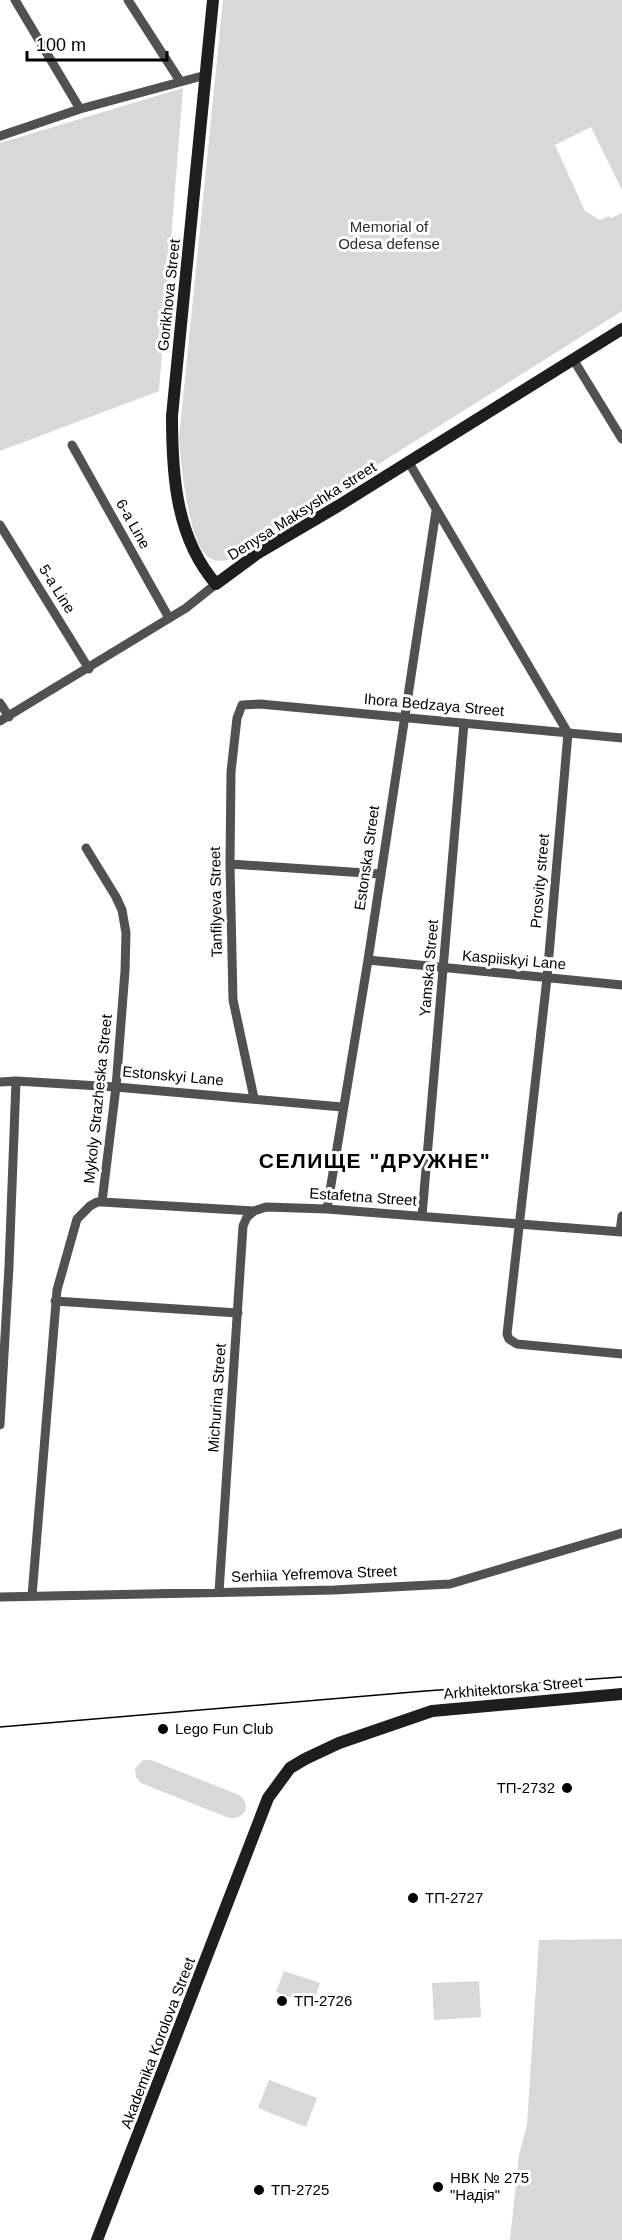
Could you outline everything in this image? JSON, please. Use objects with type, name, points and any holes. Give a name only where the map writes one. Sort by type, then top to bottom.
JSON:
[{"type":"street","points":[[15,0],[80,109]]},
{"type":"street","points":[[128,0],[180,81]]},
{"type":"street","name":"Gorikhova Street","points":[[213,0],[172,417],[172,452],[176,487],[189,541],[204,570],[216,584]]},
{"type":"street","points":[[0,136],[80,109],[206,75]]},
{"type":"street","name":"Denysa Maksyshka street","points":[[4,719],[169,618],[258,553],[622,329]]},
{"type":"street","points":[[573,359],[622,439]]},
{"type":"street","name":"6-a Line","points":[[72,445],[169,618]]},
{"type":"street","points":[[408,461],[568,733]]},
{"type":"street","name":"Estonska Street","points":[[327,1209],[368,960],[436,511]]},
{"type":"street","name":"5-a Line","points":[[0,525],[89,669]]},
{"type":"street","points":[[0,703],[4,719]]},
{"type":"street","name":"Ihora Bedzaya Street","points":[[242,705],[260,704],[622,738]]},
{"type":"street","name":"Tanfilyeva Street","points":[[242,705],[237,718],[231,772],[230,864],[233,1000],[254,1098]]},
{"type":"street","name":"Yamska Street","points":[[422,1216],[464,723]]},
{"type":"street","name":"Prosvity street","points":[[568,733],[547,978],[507,1334],[513,1343],[622,1354]]},
{"type":"street","name":"Mykoly Strazheska Street","points":[[32,1596],[55,1301],[64,1258],[77,1219],[90,1206],[102,1202],[116,1087],[125,971],[125,920],[116,897],[86,848]]},
{"type":"street","points":[[230,864],[380,874]]},
{"type":"street","name":"Kaspiiskyi Lane","points":[[368,960],[622,985]]},
{"type":"street","points":[[0,1425],[16,1081]]},
{"type":"street","name":"Estonskyi Lane","points":[[0,1082],[116,1087],[342,1107]]},
{"type":"street","name":"Estafetna Street","points":[[102,1202],[254,1210],[266,1207],[327,1209],[621,1232]]},
{"type":"street","name":"Michurina Street","points":[[219,1592],[243,1226],[254,1210]]},
{"type":"street","points":[[621,1232],[622,1216]]},
{"type":"street","points":[[55,1301],[238,1313]]},
{"type":"street","name":"Serhiia Yefremova Street","points":[[0,1597],[334,1590],[450,1584],[622,1533]]},
{"type":"street","name":"Arkhitektorska Street","points":[[97,2240],[268,1798],[290,1767],[339,1743],[432,1711],[622,1694]]},
{"type":"green space","name":"Memorial of Odesa defense","points":[[223,0],[622,0],[622,190],[591,127],[555,145],[585,211],[600,220],[622,213],[622,311],[331,494],[234,558],[222,561],[207,556],[198,543],[186,498],[179,438]]},
{"type":"green space","points":[[183,88],[159,391],[0,451],[0,143]]},
{"type":"green space","points":[[143,1760],[151,1760],[239,1795],[245,1803],[245,1811],[239,1817],[229,1818],[141,1783],[136,1777],[135,1769]]},
{"type":"green space","points":[[622,1939],[622,2240],[510,2240],[519,2155],[527,2125],[539,1940]]},
{"type":"green space","points":[[284,1971],[320,1983],[313,2005],[276,1992]]},
{"type":"green space","points":[[479,1981],[481,2017],[434,2020],[432,1983]]},
{"type":"green space","points":[[269,2080],[317,2098],[306,2127],[258,2108]]},
{"type":"tram line","points":[[0,1727],[425,1691],[622,1677]]},
{"type":"place","name":"Lego Fun Club","points":[[163,1729]]},
{"type":"place","name":"ТП-2732","points":[[567,1788]]},
{"type":"place","name":"ТП-2727","points":[[413,1898]]},
{"type":"place","name":"ТП-2726","points":[[282,2001]]},
{"type":"place","name":"НВК № 275 \"Надія\"","points":[[438,2187]]},
{"type":"place","name":"ТП-2725","points":[[259,2190]]},
{"type":"district","name":"СЕЛИЩЕ \"ДРУЖНЕ\"","points":[[375,1161]]}]
